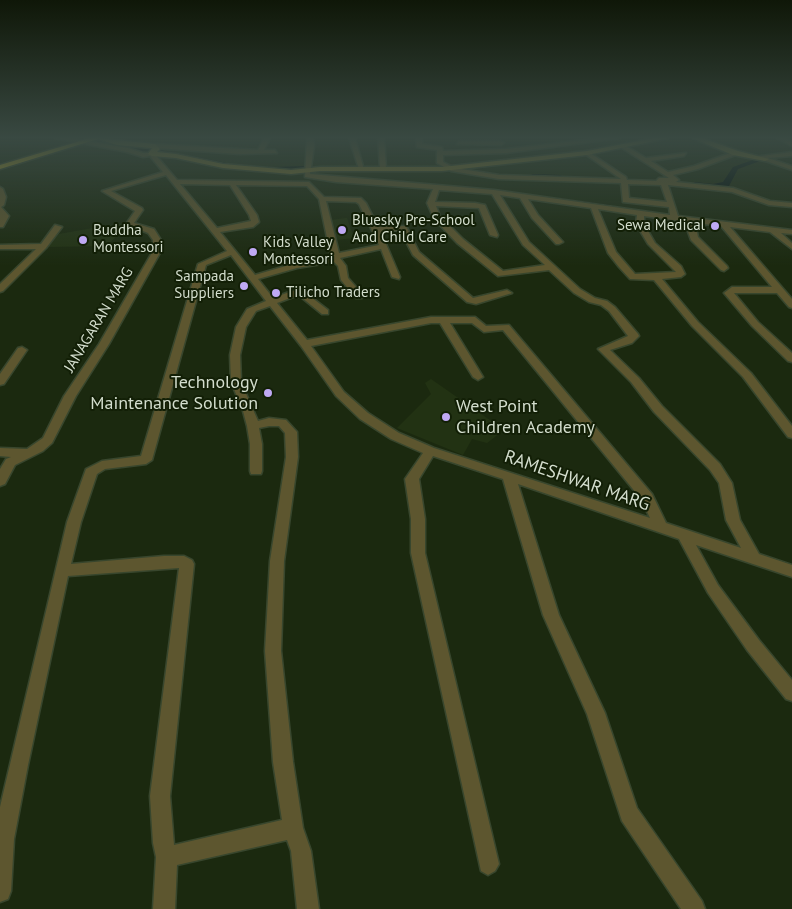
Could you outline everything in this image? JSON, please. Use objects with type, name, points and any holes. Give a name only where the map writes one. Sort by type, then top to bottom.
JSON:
[{"type":"street","name":"JANAGARAN MARG","points":[[0,481],[10,462],[39,448],[48,440],[70,396],[104,344],[157,251],[157,240],[151,231],[130,224],[139,210],[105,191],[141,180]]},
{"type":"street","points":[[306,180],[322,199],[336,258],[342,266],[344,278],[359,296]]},
{"type":"street","points":[[342,180],[494,192],[724,225],[792,232]]},
{"type":"street","points":[[624,180],[626,200],[672,205]]},
{"type":"street","points":[[630,180],[733,190],[769,203],[792,205]]},
{"type":"street","points":[[176,182],[309,184]]},
{"type":"street","name":"RAMESHWAR MARG","points":[[176,182],[305,344],[340,394],[364,416],[395,436],[430,451],[792,571]]},
{"type":"street","points":[[215,231],[250,226],[255,222],[253,215],[242,201],[232,183]]},
{"type":"street","points":[[664,183],[672,205],[674,218]]},
{"type":"street","points":[[437,187],[432,204],[437,217],[460,241],[501,274],[551,267]]},
{"type":"street","points":[[0,190],[2,197],[0,205]]},
{"type":"street","points":[[494,192],[526,243],[577,291],[592,300],[604,303],[612,309],[634,336],[628,341],[603,349],[635,380],[658,409],[715,468],[724,482],[728,493],[733,520],[754,559]]},
{"type":"street","points":[[522,196],[535,216],[559,242]]},
{"type":"street","points":[[322,199],[358,200],[362,203],[384,246],[396,277]]},
{"type":"street","points":[[432,204],[475,205],[482,207],[494,235]]},
{"type":"street","points":[[593,205],[612,252],[633,277],[681,274],[678,268],[652,244],[640,224],[641,213]]},
{"type":"street","points":[[0,209],[5,216],[0,225]]},
{"type":"street","points":[[691,220],[694,238],[724,268]]},
{"type":"street","points":[[724,225],[792,305]]},
{"type":"street","points":[[0,289],[43,246],[58,228]]},
{"type":"street","points":[[375,230],[403,228],[416,252],[470,300],[476,301],[508,293]]},
{"type":"street","points":[[773,230],[792,247]]},
{"type":"street","points":[[0,247],[43,246]]},
{"type":"street","points":[[252,278],[384,246]]},
{"type":"street","points":[[0,892],[4,839],[18,765],[74,522],[91,472],[102,465],[146,460],[202,264],[232,252]]},
{"type":"street","points":[[656,277],[695,324],[747,375],[792,434]]},
{"type":"street","points":[[780,290],[732,290],[729,293],[755,324],[792,359]]},
{"type":"street","points":[[256,471],[256,444],[253,426],[249,410],[236,382],[236,355],[242,327],[252,309],[292,294],[303,294],[325,312]]},
{"type":"street","points":[[305,344],[419,322],[475,320],[483,329],[502,326],[510,329],[647,497],[660,527]]},
{"type":"street","points":[[444,321],[478,377]]},
{"type":"street","points":[[0,382],[22,350]]},
{"type":"street","points":[[253,426],[269,422],[282,423],[291,432],[292,457],[277,561],[273,651],[283,762],[293,828],[301,851],[308,909]]},
{"type":"street","points":[[430,451],[412,479],[418,519],[418,553],[488,864]]},
{"type":"street","points":[[0,452],[26,453]]},
{"type":"street","points":[[509,476],[551,615],[596,713],[629,814],[694,909]]},
{"type":"street","points":[[684,535],[713,589],[753,645],[792,693]]},
{"type":"street","points":[[62,572],[170,561],[187,564],[160,796],[163,844],[167,857],[164,909]]},
{"type":"street","points":[[167,857],[293,828]]},
{"type":"shaded area","name":"Bluesky Pre-School And Child Care","points":[[347,218],[354,238],[336,240],[330,220]]},
{"type":"shaded area","name":"Buddha Montessori","points":[[121,223],[125,227],[107,246],[46,247],[59,234]]},
{"type":"shaded area","name":"West Point Children Academy","points":[[431,379],[504,430],[487,443],[472,439],[463,455],[397,428],[431,394],[425,383]]},
{"type":"waterway","points":[[695,184],[713,186],[726,184],[728,180]]},
{"type":"waterway","points":[[542,197],[610,206]]},
{"type":"place","name":"Sewa Medical","points":[[715,226]]},
{"type":"place","name":"Bluesky Pre-School And Child Care","points":[[342,230]]},
{"type":"place","name":"Buddha Montessori","points":[[83,240]]},
{"type":"place","name":"Kids Valley Montessori","points":[[253,252]]},
{"type":"place","name":"Sampada Suppliers","points":[[244,286]]},
{"type":"place","name":"Tilicho Traders","points":[[276,293]]},
{"type":"place","name":"Technology Maintenance Solution","points":[[268,393]]},
{"type":"place","name":"West Point Children Academy","points":[[446,417]]}]
